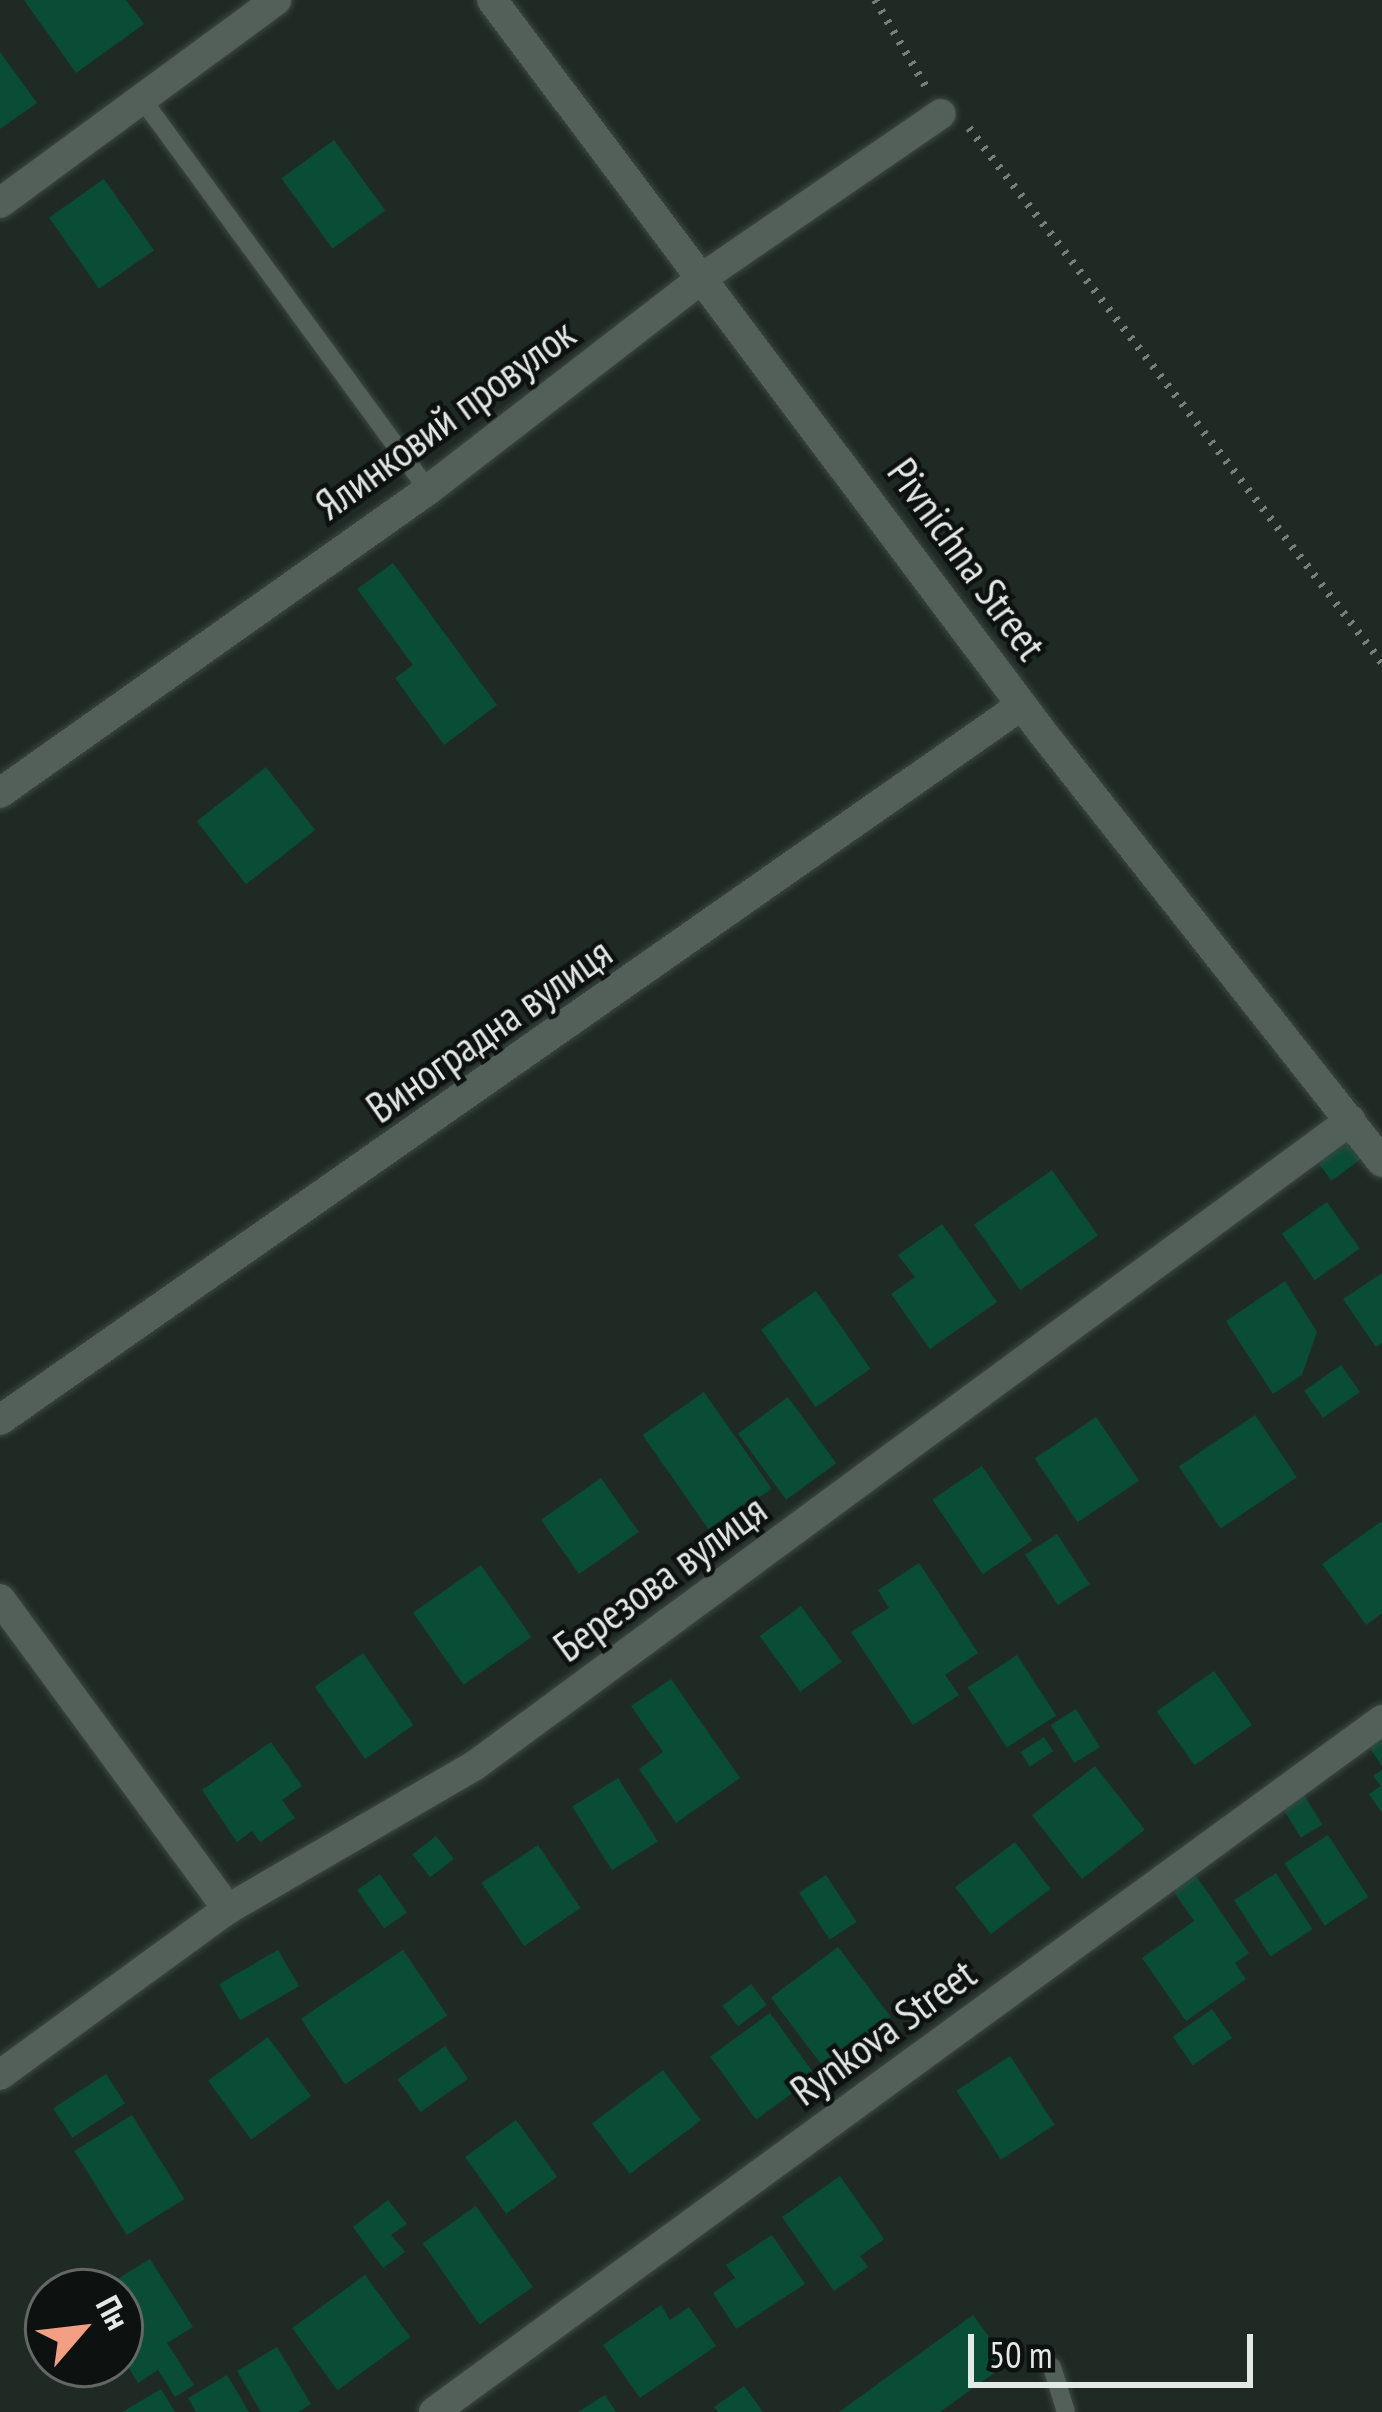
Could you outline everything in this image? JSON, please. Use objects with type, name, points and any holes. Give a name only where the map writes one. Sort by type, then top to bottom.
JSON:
[{"type":"street","points":[[0,203],[276,0]]},
{"type":"street","name":"Pivnichna Street","points":[[491,0],[705,276],[1022,705],[1382,1162]]},
{"type":"street","name":"Ялинковий провулок","points":[[0,793],[428,490],[705,276],[941,114]]},
{"type":"street","name":"Виноградна вулиця","points":[[0,1420],[1022,705]]},
{"type":"street","name":"Березова вулиця","points":[[0,2075],[228,1909],[474,1766],[1351,1120]]},
{"type":"street","points":[[0,1599],[228,1909]]},
{"type":"street","name":"Rynkova Street","points":[[434,2412],[1382,1720]]},
{"type":"lane","points":[[142,99],[428,490]]},
{"type":"lane","points":[[1052,2367],[1066,2412]]},
{"type":"path","points":[[875,0],[941,114],[967,124],[1382,663]]},
{"type":"building","points":[[24,0],[126,0],[144,24],[76,73]]},
{"type":"building","points":[[0,52],[37,103],[0,129]]},
{"type":"building","points":[[334,140],[385,210],[333,249],[281,178]]},
{"type":"building","points":[[104,179],[154,250],[99,289],[49,217]]},
{"type":"building","points":[[393,563],[497,705],[444,745],[395,678],[413,665],[357,589]]},
{"type":"building","points":[[266,767],[315,830],[246,884],[197,821]]},
{"type":"building","points":[[1346,1138],[1361,1159],[1331,1181],[1316,1160]]},
{"type":"building","points":[[1052,1170],[1098,1236],[1020,1290],[974,1224]]},
{"type":"building","points":[[1327,1202],[1360,1249],[1315,1280],[1282,1234]]},
{"type":"building","points":[[942,1224],[997,1302],[930,1349],[891,1294],[915,1277],[898,1255]]},
{"type":"building","points":[[1382,1273],[1382,1343],[1376,1347],[1343,1299]]},
{"type":"building","points":[[1285,1281],[1317,1332],[1302,1375],[1273,1394],[1226,1321]]},
{"type":"building","points":[[816,1291],[870,1369],[816,1407],[761,1329]]},
{"type":"building","points":[[1341,1365],[1360,1392],[1323,1418],[1304,1391]]},
{"type":"building","points":[[704,1392],[772,1489],[710,1532],[643,1435]]},
{"type":"building","points":[[788,1397],[836,1463],[786,1500],[738,1433]]},
{"type":"building","points":[[1255,1415],[1297,1477],[1221,1529],[1179,1466]]},
{"type":"building","points":[[1096,1417],[1139,1481],[1078,1522],[1035,1458]]},
{"type":"building","points":[[982,1466],[1032,1541],[983,1574],[932,1500]]},
{"type":"building","points":[[601,1478],[639,1532],[579,1574],[541,1520]]},
{"type":"building","points":[[1382,1521],[1382,1613],[1366,1625],[1322,1564]]},
{"type":"building","points":[[1057,1534],[1090,1584],[1058,1605],[1025,1555]]},
{"type":"building","points":[[919,1563],[978,1653],[945,1675],[959,1695],[913,1725],[851,1632],[889,1608],[878,1590]]},
{"type":"building","points":[[481,1565],[531,1637],[463,1685],[413,1613]]},
{"type":"building","points":[[801,1606],[842,1662],[800,1692],[760,1636]]},
{"type":"building","points":[[363,1653],[413,1725],[365,1759],[315,1687]]},
{"type":"building","points":[[1017,1655],[1056,1715],[1007,1748],[968,1687]]},
{"type":"building","points":[[1214,1671],[1252,1725],[1195,1765],[1157,1711]]},
{"type":"building","points":[[671,1679],[740,1778],[676,1823],[639,1769],[663,1752],[631,1706]]},
{"type":"building","points":[[1076,1709],[1100,1747],[1074,1763],[1051,1725]]},
{"type":"building","points":[[1382,1729],[1382,1766],[1365,1741]]},
{"type":"building","points":[[1044,1737],[1053,1751],[1030,1767],[1021,1752]]},
{"type":"building","points":[[271,1742],[302,1786],[282,1800],[295,1818],[260,1842],[252,1831],[237,1842],[202,1790]]},
{"type":"building","points":[[1095,1766],[1145,1830],[1082,1879],[1032,1815]]},
{"type":"building","points":[[1382,1770],[1382,1813],[1369,1794],[1381,1786],[1373,1776]]},
{"type":"building","points":[[618,1778],[658,1842],[612,1870],[572,1807]]},
{"type":"building","points":[[1300,1788],[1322,1825],[1301,1838],[1279,1801]]},
{"type":"building","points":[[1328,1835],[1368,1897],[1325,1925],[1284,1863]]},
{"type":"building","points":[[436,1836],[454,1859],[430,1877],[412,1854]]},
{"type":"building","points":[[1015,1842],[1051,1889],[991,1934],[955,1887]]},
{"type":"building","points":[[538,1845],[580,1908],[524,1946],[482,1883]]},
{"type":"building","points":[[1192,1870],[1249,1953],[1235,1963],[1246,1979],[1186,2021],[1142,1958],[1194,1921],[1170,1886]]},
{"type":"building","points":[[1276,1873],[1312,1929],[1271,1956],[1234,1900]]},
{"type":"building","points":[[380,1874],[407,1913],[384,1929],[357,1890]]},
{"type":"building","points":[[826,1875],[856,1922],[830,1939],[799,1892]]},
{"type":"building","points":[[838,1947],[890,2016],[823,2067],[771,1998]]},
{"type":"building","points":[[278,1950],[299,1986],[240,2020],[219,1984]]},
{"type":"building","points":[[403,1950],[447,2015],[345,2084],[301,2019]]},
{"type":"building","points":[[751,1984],[767,2005],[738,2026],[722,2006]]},
{"type":"building","points":[[1212,2009],[1232,2038],[1193,2065],[1173,2037]]},
{"type":"building","points":[[770,2013],[816,2076],[756,2120],[710,2056]]},
{"type":"building","points":[[268,2037],[311,2096],[251,2140],[208,2080]]},
{"type":"building","points":[[445,2046],[468,2079],[420,2112],[397,2079]]},
{"type":"building","points":[[1010,2056],[1055,2125],[1001,2160],[956,2091]]},
{"type":"building","points":[[663,2070],[701,2120],[630,2174],[592,2124]]},
{"type":"building","points":[[106,2074],[125,2103],[72,2138],[53,2108]]},
{"type":"building","points":[[132,2115],[184,2199],[127,2235],[74,2151]]},
{"type":"building","points":[[516,2120],[557,2177],[506,2214],[465,2157]]},
{"type":"building","points":[[840,2176],[884,2239],[860,2256],[868,2267],[834,2291],[782,2217]]},
{"type":"building","points":[[388,2200],[407,2224],[391,2235],[405,2252],[383,2268],[353,2227]]},
{"type":"building","points":[[476,2206],[533,2287],[480,2324],[423,2243]]},
{"type":"building","points":[[772,2235],[805,2284],[736,2329],[713,2293],[735,2278],[726,2265]]},
{"type":"building","points":[[150,2259],[193,2327],[167,2343],[194,2385],[175,2397],[158,2370],[144,2379],[144,2268],[135,2268]]},
{"type":"building","points":[[365,2275],[410,2337],[337,2390],[292,2328]]},
{"type":"building","points":[[661,2305],[670,2320],[689,2307],[716,2346],[640,2398],[603,2345]]},
{"type":"building","points":[[973,2315],[1008,2363],[940,2412],[839,2412]]},
{"type":"building","points":[[277,2347],[311,2404],[298,2412],[261,2412],[237,2371]]},
{"type":"building","points":[[227,2375],[249,2412],[196,2412],[188,2398]]},
{"type":"building","points":[[744,2386],[763,2412],[718,2412],[714,2407]]},
{"type":"building","points":[[161,2389],[175,2412],[122,2412]]},
{"type":"building","points":[[605,2395],[616,2412],[578,2412]]}]
